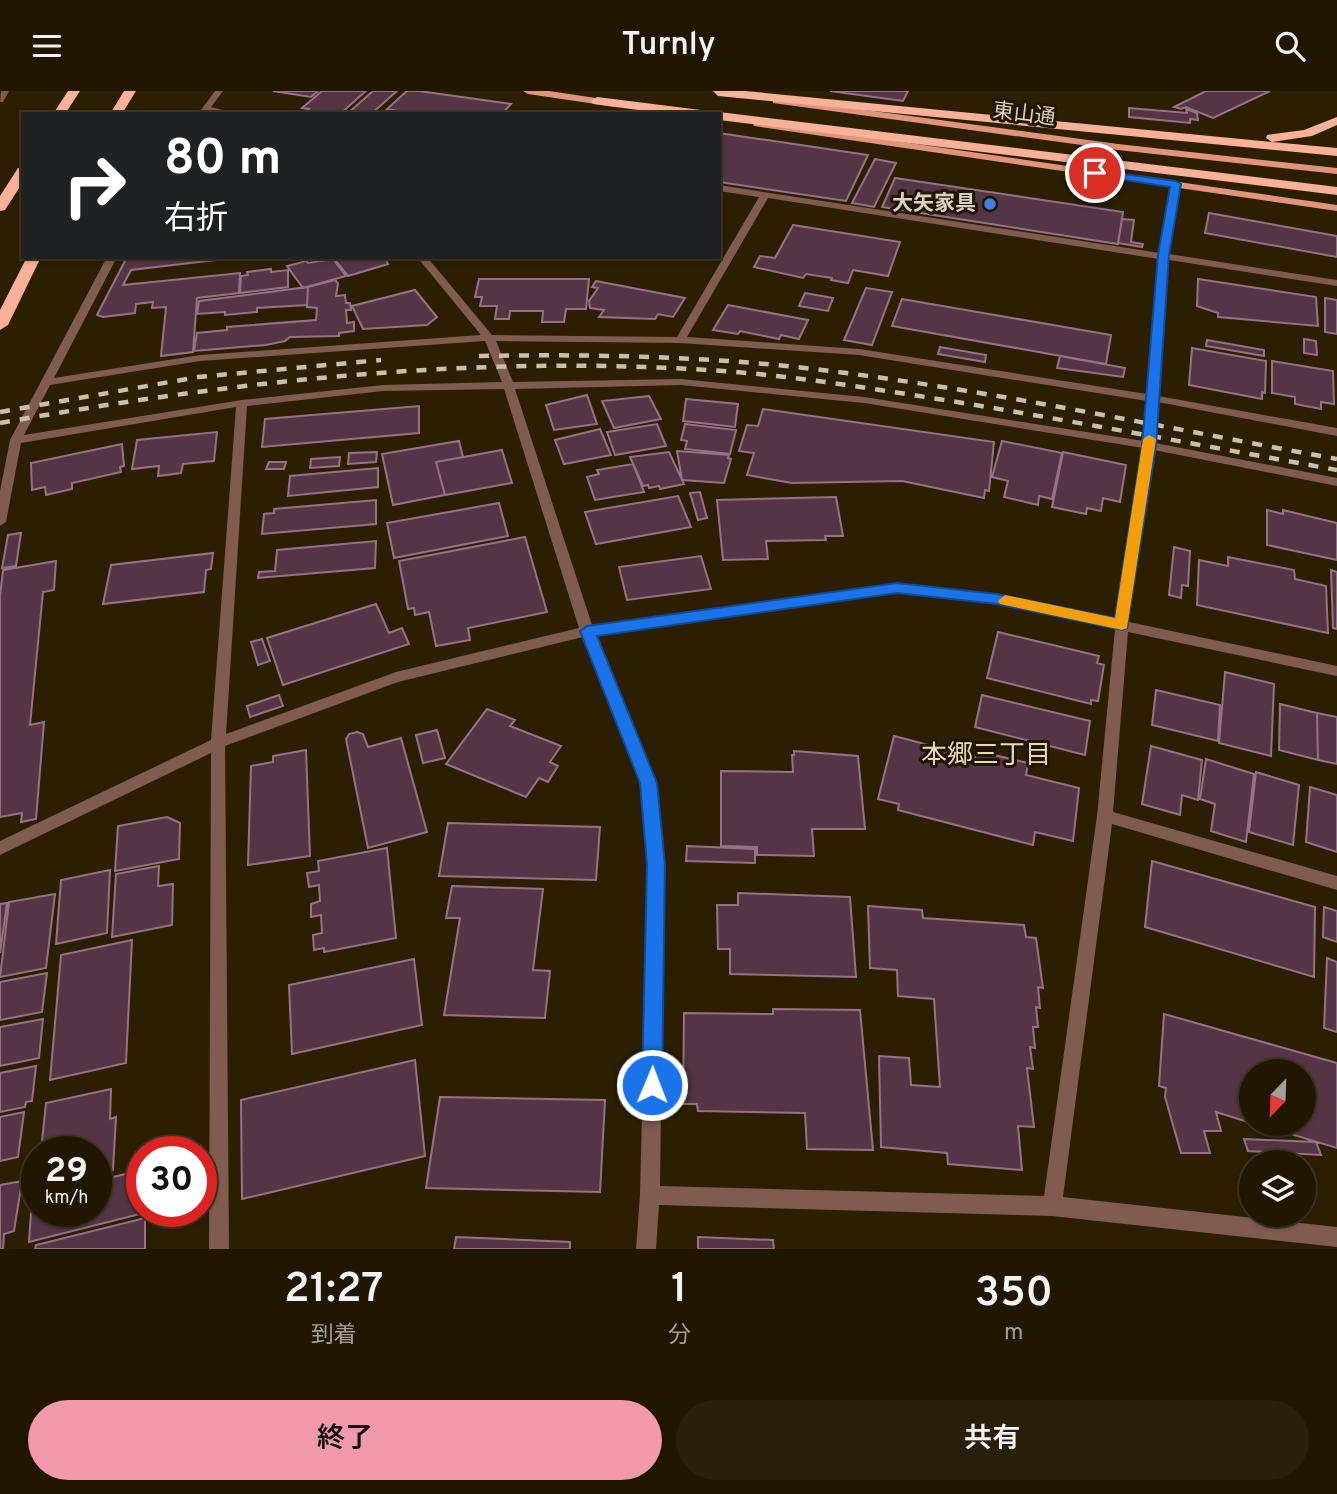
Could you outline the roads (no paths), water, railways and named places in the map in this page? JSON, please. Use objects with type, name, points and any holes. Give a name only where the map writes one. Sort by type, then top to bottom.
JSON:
[{"type":"highway","points":[[60,112],[75,91]]},
{"type":"highway","points":[[117,112],[130,91]]},
{"type":"highway","points":[[713,92],[1337,152]]},
{"type":"highway","points":[[597,101],[685,112]]},
{"type":"highway","points":[[721,117],[1337,191]]},
{"type":"highway","points":[[1176,137],[1238,140],[1276,138],[1315,130],[1337,121]]},
{"type":"highway","points":[[0,207],[21,174]]},
{"type":"highway","points":[[0,325],[33,259]]},
{"type":"main road","points":[[528,91],[671,112]]},
{"type":"main road","name":"東山通","points":[[713,92],[1105,145],[1337,171]]},
{"type":"main road","name":"東山通","points":[[721,117],[1337,208]]},
{"type":"street","points":[[0,100],[5,91]]},
{"type":"street","points":[[203,111],[219,91]]},
{"type":"street","points":[[1052,1206],[1105,816],[1122,625],[1149,446],[1164,255],[1176,184]]},
{"type":"street","points":[[721,188],[1337,283]]},
{"type":"street","points":[[680,340],[765,195]]},
{"type":"street","points":[[0,522],[16,440],[111,259]]},
{"type":"street","points":[[424,259],[489,338],[508,384],[587,631],[649,783],[656,865],[650,1195],[646,1249]]},
{"type":"street","points":[[44,383],[200,358],[489,338],[680,340],[859,352],[1152,398],[1337,432]]},
{"type":"street","points":[[16,440],[242,403],[383,388],[694,383],[864,400],[1149,446],[1337,482]]},
{"type":"street","points":[[219,1249],[218,743],[242,403]]},
{"type":"street","points":[[0,848],[218,743],[396,677],[587,631],[897,588],[997,599],[1337,671]]},
{"type":"street","points":[[1105,816],[1337,883]]},
{"type":"street","points":[[650,1195],[1052,1206],[1337,1237]]},
{"type":"railway","points":[[479,356],[650,357],[822,370],[1016,399],[1337,459]]},
{"type":"railway","points":[[0,412],[198,377],[381,360]]},
{"type":"railway","points":[[0,423],[176,395],[352,375],[441,369],[619,366],[739,372],[864,387],[1337,470]]},
{"type":"place","name":"大矢家具","points":[[990,204]]},
{"type":"district","name":"本郷三丁目","points":[[986,756]]}]
